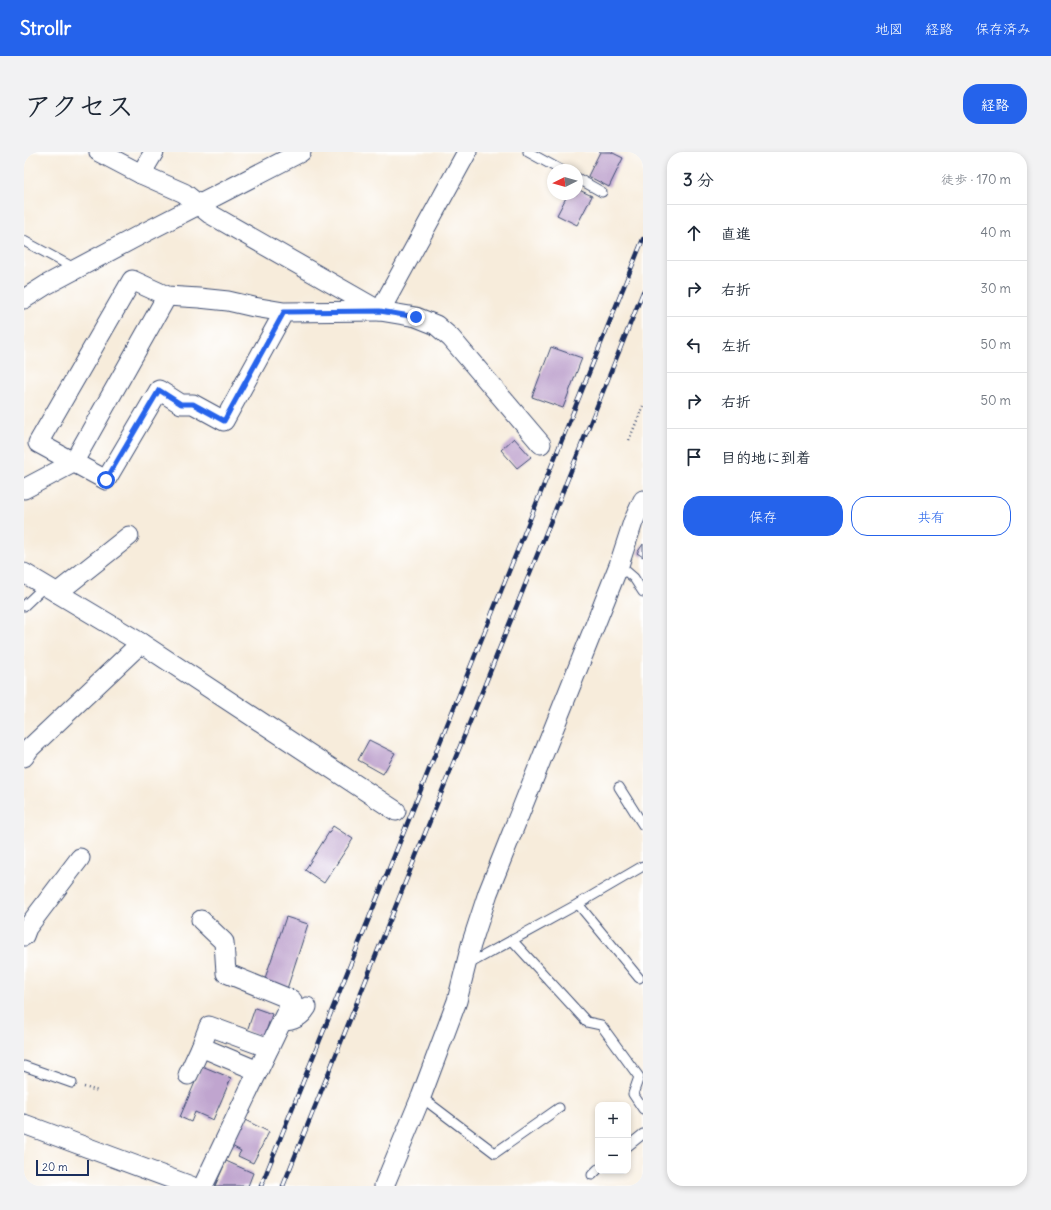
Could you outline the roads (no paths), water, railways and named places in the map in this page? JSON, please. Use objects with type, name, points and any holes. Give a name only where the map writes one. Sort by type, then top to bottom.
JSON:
[{"type":"street","points":[[99,152],[141,174],[184,193],[210,214],[380,311]]},
{"type":"street","points":[[141,174],[154,152]]},
{"type":"street","points":[[24,299],[46,285],[301,152]]},
{"type":"street","points":[[380,311],[467,152]]},
{"type":"street","points":[[284,312],[224,421],[193,404],[181,404],[159,390],[106,480],[38,443],[132,280],[167,296],[228,301],[284,312],[380,311],[416,317],[436,325],[451,338],[541,444]]},
{"type":"street","points":[[24,489],[74,463],[167,296]]},
{"type":"street","points":[[384,1186],[421,1097],[457,1001],[471,945],[488,893],[619,565],[633,522],[643,500]]},
{"type":"street","points":[[51,589],[129,536]]},
{"type":"street","points":[[24,573],[141,643],[396,811]]},
{"type":"street","points":[[24,757],[30,748],[141,643]]},
{"type":"street","points":[[25,930],[80,858]]},
{"type":"street","points":[[202,920],[224,942],[226,973],[292,1000],[203,1186]]},
{"type":"street","points":[[282,1021],[289,1021],[302,1015],[307,1007]]},
{"type":"street","points":[[188,1075],[209,1026],[269,1048]]},
{"type":"street","points":[[201,1047],[258,1071]]},
{"type":"street","points":[[24,1124],[191,1186]]},
{"type":"lane","points":[[528,152],[550,164]]},
{"type":"lane","points":[[583,181],[602,192]]},
{"type":"lane","points":[[24,241],[77,269]]},
{"type":"lane","points":[[619,565],[634,578],[643,592]]},
{"type":"lane","points":[[24,606],[51,589]]},
{"type":"lane","points":[[619,786],[643,825]]},
{"type":"lane","points":[[466,966],[643,866]]},
{"type":"lane","points":[[578,904],[639,978]]},
{"type":"lane","points":[[512,940],[587,1022],[601,1025],[639,1077],[633,1094],[643,1109]]},
{"type":"lane","points":[[24,1066],[72,1083]]},
{"type":"lane","points":[[421,1097],[495,1153],[559,1108]]},
{"type":"lane","points":[[631,1144],[643,1134]]},
{"type":"railway","points":[[261,1186],[643,239]]},
{"type":"railway","points":[[283,1186],[643,292]]}]
